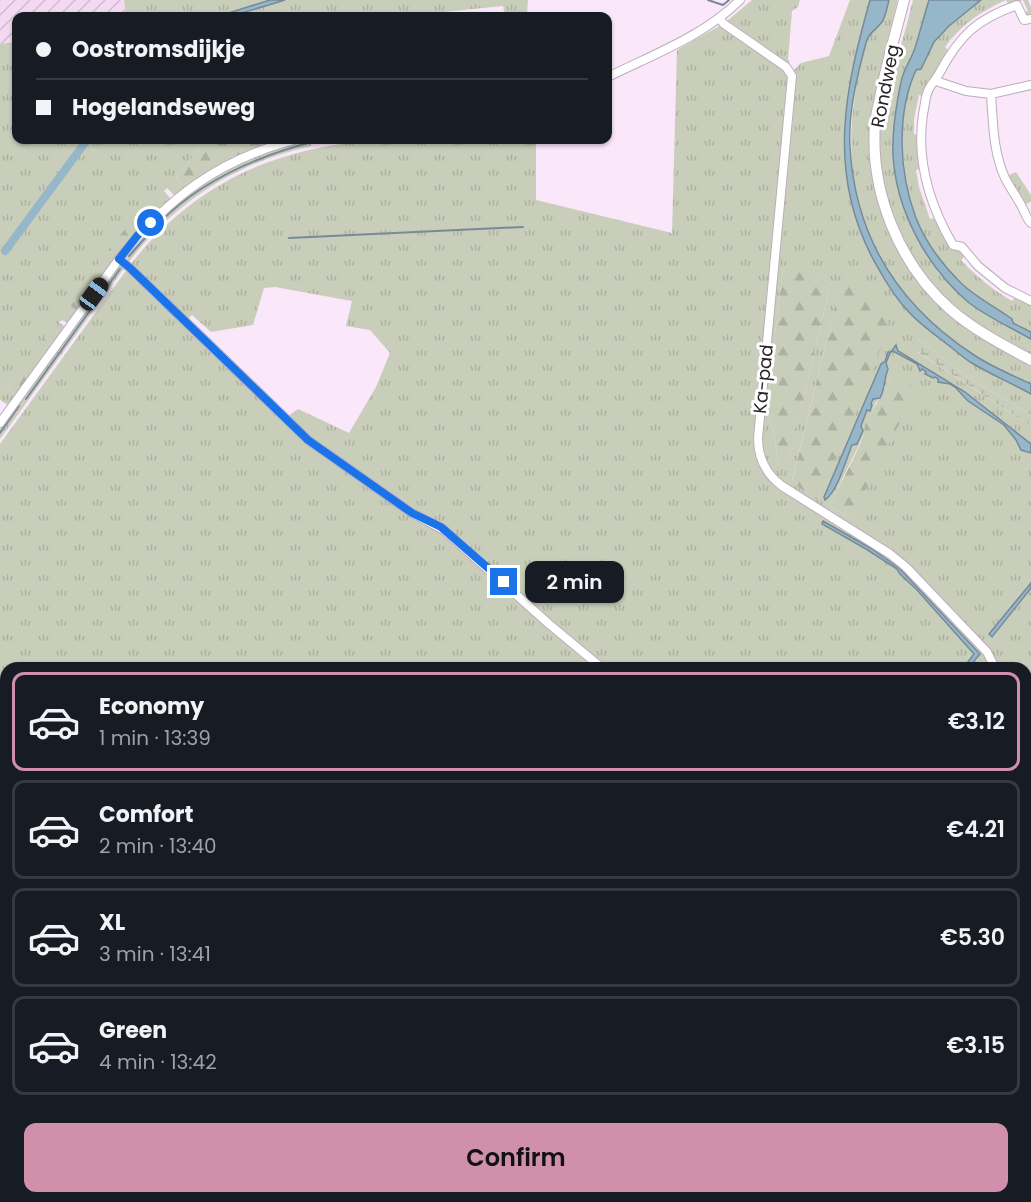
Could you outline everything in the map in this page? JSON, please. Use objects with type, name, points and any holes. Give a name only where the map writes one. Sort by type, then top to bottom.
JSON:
[{"type":"main road","name":"Rondweg","points":[[904,0],[875,124],[877,165],[885,207],[903,249],[934,292],[951,309],[994,340],[1031,360]]},
{"type":"street","points":[[612,75],[681,41],[719,18],[740,0]]},
{"type":"street","points":[[1031,19],[1024,20],[1017,5],[982,21],[958,43],[936,81],[929,88],[922,123],[921,145],[927,188],[953,245],[962,247],[978,266],[1005,288],[1031,301]]},
{"type":"street","name":"Ka-pad","points":[[719,18],[724,24],[786,67],[792,76],[758,438],[758,448],[764,465],[782,486],[898,560],[987,652],[992,662]]},
{"type":"street","points":[[936,81],[966,91],[991,94],[1031,85]]},
{"type":"street","points":[[991,94],[997,155],[1004,176],[1031,223]]},
{"type":"street","points":[[0,423],[138,235],[176,199],[227,164],[279,144]]},
{"type":"street","points":[[119,259],[308,440],[412,513],[444,530],[595,662]]},
{"type":"shaded area","points":[[0,0],[124,0],[126,12],[12,12],[12,42],[0,44]]},
{"type":"green space","points":[[124,0],[270,0],[232,12],[126,12]]},
{"type":"green space","points":[[277,0],[528,0],[527,12],[504,12],[503,6],[443,12],[240,12]]},
{"type":"green space","points":[[752,0],[800,0],[798,7],[792,11],[788,65],[728,24],[727,21]]},
{"type":"green space","points":[[850,0],[870,0],[853,67],[845,132],[850,196],[860,228],[885,280],[912,315],[970,362],[1031,394],[1031,415],[966,376],[919,339],[917,352],[1031,426],[1031,444],[956,387],[968,401],[1004,425],[1021,450],[1031,453],[1031,583],[989,634],[993,637],[1031,588],[1031,662],[993,662],[950,606],[940,599],[909,567],[783,485],[769,471],[760,448],[792,124],[793,71],[801,63],[829,56]],"holes":[[[783,269],[831,282],[787,467],[778,461],[768,411]],[[840,286],[850,287],[869,296],[886,323],[817,500],[792,481]],[[888,352],[890,353],[886,363],[888,369],[884,380],[885,387],[893,372],[851,518],[829,506],[858,447],[876,402],[880,398],[873,398],[870,411],[867,410],[861,426],[863,431],[857,444],[852,445],[845,467],[830,496],[824,497]]]},
{"type":"green space","points":[[889,0],[897,0],[897,2],[876,89],[875,179],[921,283],[1031,363],[1031,384],[974,355],[943,332],[916,306],[893,277],[875,246],[862,213],[854,178],[851,141],[854,102],[864,46],[870,34],[883,20]]},
{"type":"green space","points":[[913,0],[929,0],[914,50],[901,79],[894,127],[893,154],[897,184],[907,215],[938,272],[954,289],[982,312],[1031,339],[1031,355],[977,324],[939,293],[921,271],[894,219],[881,163],[880,134],[886,90]]},
{"type":"green space","points":[[981,0],[1006,0],[980,14],[958,32],[945,47],[949,51],[924,96],[919,95],[914,119],[914,134],[918,135],[920,169],[916,170],[930,219],[935,218],[965,256],[961,260],[985,282],[1012,301],[1015,297],[1031,303],[1031,332],[1013,323],[1012,319],[972,291],[946,266],[924,235],[916,217],[907,181],[903,122],[911,81],[916,70],[921,69],[934,42],[949,26]]},
{"type":"green space","points":[[1006,0],[1023,0],[1009,5]]},
{"type":"green space","points":[[1023,0],[1028,0],[1031,17],[1024,13],[1028,11]]},
{"type":"green space","points":[[721,25],[784,68],[790,77],[756,438],[765,472],[897,561],[986,654],[990,662],[974,662],[980,653],[899,569],[872,549],[823,521],[822,524],[897,569],[974,654],[968,662],[599,662],[422,516],[328,452],[287,417],[298,409],[349,433],[376,387],[390,353],[370,330],[346,326],[352,301],[275,287],[264,288],[253,325],[211,332],[192,315],[187,320],[130,265],[181,212],[238,175],[270,162],[338,144],[536,144],[536,200],[672,233],[677,50]]},
{"type":"green space","points":[[12,42],[12,144],[203,144],[176,178],[185,188],[175,196],[167,188],[164,191],[170,200],[156,213],[150,204],[69,304],[77,311],[68,323],[62,320],[59,322],[65,327],[60,334],[53,327],[7,388],[16,395],[8,405],[0,400],[0,44]]},
{"type":"green space","points":[[203,144],[268,144],[230,160],[185,188],[176,178]]},
{"type":"green space","points":[[292,144],[311,144],[311,146],[258,163],[209,188],[166,221],[128,263],[127,255],[191,193],[237,164]]},
{"type":"green space","points":[[1016,172],[1031,195],[1031,201],[1025,205],[1007,176]]},
{"type":"green space","points":[[150,204],[156,213],[126,244],[77,311],[68,304],[118,237]]},
{"type":"green space","points":[[117,267],[125,267],[0,439],[0,428]]},
{"type":"green space","points":[[128,268],[307,441],[435,525],[593,662],[0,662],[0,444]]},
{"type":"green space","points":[[783,268],[831,282],[787,468],[778,461],[768,411]]},
{"type":"green space","points":[[840,285],[859,289],[870,296],[882,313],[888,332],[817,500],[792,482]]},
{"type":"green space","points":[[52,326],[60,334],[16,395],[7,388]]},
{"type":"green space","points":[[916,339],[966,376],[1031,415],[1031,426],[913,349]]},
{"type":"green space","points":[[893,372],[917,389],[851,518],[829,506],[856,454],[865,425]]},
{"type":"water","points":[[270,0],[285,0],[245,12],[232,12]]},
{"type":"water","points":[[870,0],[889,0],[883,20],[867,40],[859,68],[850,121],[850,147],[861,211],[872,240],[886,267],[903,292],[924,315],[947,336],[974,355],[1031,384],[1031,394],[970,362],[912,315],[884,278],[858,225],[849,193],[845,161],[845,129],[853,65]]},
{"type":"water","points":[[929,0],[981,0],[949,26],[934,42],[921,69],[916,70],[905,105],[902,144],[910,201],[924,235],[947,268],[972,292],[1012,319],[1013,323],[1031,332],[1031,339],[983,312],[953,288],[939,272],[916,236],[900,196],[893,155],[896,109],[902,78],[915,48]]},
{"type":"water","points":[[896,345],[898,351],[965,392],[1031,444],[1031,453],[1021,450],[1004,425],[968,401],[955,387],[938,382],[938,379],[925,374],[926,372],[922,369],[920,371],[917,364],[893,351],[886,363],[888,369],[882,394],[880,398],[873,399],[870,411],[867,410],[861,426],[863,431],[857,444],[852,445],[838,482],[825,500],[824,497],[881,364],[885,361],[888,352],[891,352]]},
{"type":"water","points":[[823,521],[872,549],[900,569],[980,654],[975,662],[968,662],[974,654],[897,569],[822,524]]},
{"type":"water","points":[[1031,583],[1031,588],[992,637],[989,634]]},
{"type":"waterway","points":[[708,0],[723,5],[729,0]]},
{"type":"waterway","points":[[5,251],[84,144]]},
{"type":"waterway","points":[[129,256],[176,207],[210,183],[267,156],[305,144]]},
{"type":"waterway","points":[[289,238],[523,227]]},
{"type":"waterway","points":[[26,399],[120,269]]},
{"type":"waterway","points":[[0,433],[19,406]]},
{"type":"route","points":[[151,223],[119,259],[308,440],[412,513],[441,527],[504,582]]}]
